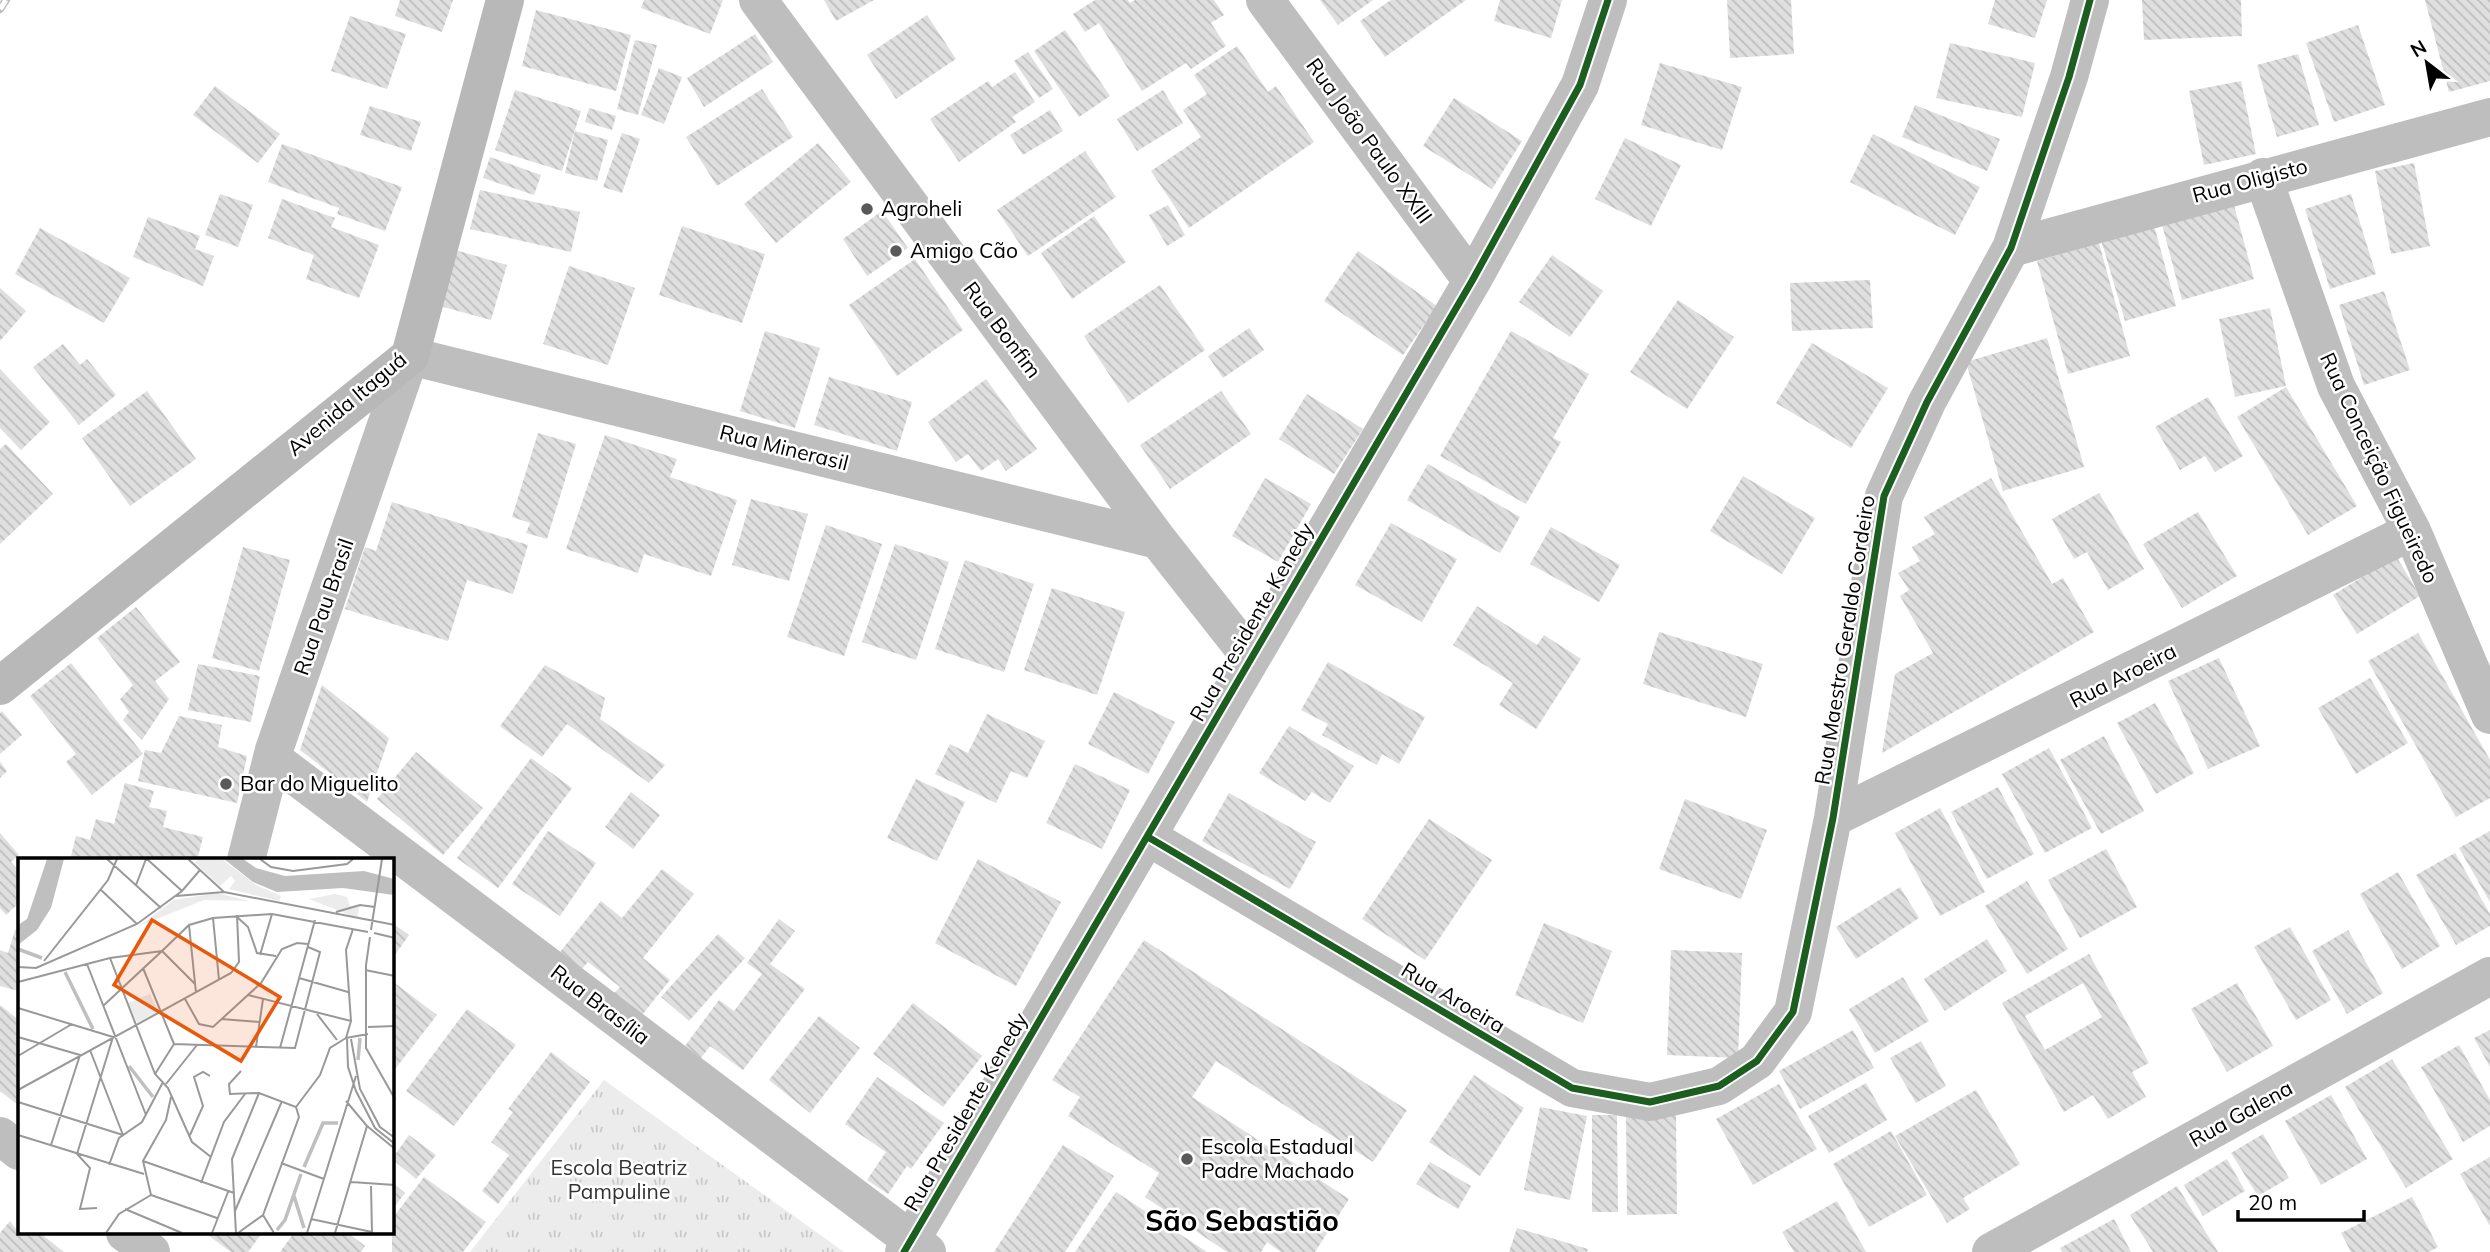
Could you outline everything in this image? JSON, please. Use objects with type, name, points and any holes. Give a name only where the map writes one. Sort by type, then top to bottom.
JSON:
[{"type":"main road","name":"Avenida Itaguá","points":[[0,686],[410,356],[505,0]]},
{"type":"street","name":"Rua Bonfim","points":[[758,0],[1158,540],[1251,658]]},
{"type":"street","name":"Rua João Paulo XXIII","points":[[1265,0],[1472,281]]},
{"type":"street","name":"Rua Presidente Kenedy","points":[[914,1248],[1147,837],[1472,281],[1580,85],[1608,0]]},
{"type":"street","name":"Rua Maestro Geraldo Cordeiro","points":[[1757,1061],[1793,1012],[1815,915],[1884,496],[1927,402],[2011,248],[2069,77],[2090,0]]},
{"type":"street","name":"Rua Oligisto","points":[[2011,248],[2490,117]]},
{"type":"street","name":"Rua Conceição Figueiredo","points":[[2263,177],[2336,386],[2412,531],[2490,715]]},
{"type":"street","name":"Rua Minerasil","points":[[410,356],[1158,540]]},
{"type":"street","name":"Rua Pau Brasil","points":[[247,858],[273,759],[410,356]]},
{"type":"street","name":"Rua Aroeira","points":[[1833,818],[2412,531]]},
{"type":"street","name":"Rua Brasília","points":[[273,759],[914,1248]]},
{"type":"street","name":"Rua Aroeira","points":[[1147,837],[1572,1088],[1650,1102],[1719,1086],[1757,1061]]},
{"type":"street","name":"Rua Galena","points":[[1991,1252],[2490,976]]},
{"type":"street","points":[[0,1136],[18,1150]]},
{"type":"green space","name":"Escola Beatriz Pampuline","points":[[604,1080],[844,1252],[470,1252]]},
{"type":"building","points":[[400,0],[453,0],[442,32],[395,16]]},
{"type":"building","points":[[644,0],[723,0],[710,34],[641,8]]},
{"type":"building","points":[[824,0],[874,0],[836,21]]},
{"type":"building","points":[[1095,0],[1128,0],[1130,3],[1135,0],[1214,0],[1224,15],[1211,23],[1226,46],[1191,69],[1186,63],[1142,91],[1099,23],[1085,32],[1073,14]]},
{"type":"building","points":[[1320,0],[1373,0],[1338,25]]},
{"type":"building","points":[[1391,0],[1466,0],[1385,57],[1360,21]]},
{"type":"building","points":[[1500,0],[1562,0],[1551,38],[1494,21]]},
{"type":"building","points":[[1727,0],[1791,0],[1794,54],[1730,58]]},
{"type":"building","points":[[1995,0],[2047,0],[2035,38],[1988,24]]},
{"type":"building","points":[[2142,0],[2241,0],[2242,36],[2144,40]]},
{"type":"building","points":[[2425,0],[2490,0],[2490,81],[2449,92]]},
{"type":"building","points":[[536,10],[631,35],[616,91],[522,66]]},
{"type":"building","points":[[927,15],[956,59],[896,99],[867,55]]},
{"type":"building","points":[[350,16],[406,34],[387,89],[331,71]]},
{"type":"building","points":[[2358,25],[2385,105],[2334,122],[2306,43]]},
{"type":"building","points":[[1065,30],[1110,96],[1079,117],[1034,51]]},
{"type":"building","points":[[755,34],[773,62],[704,107],[687,78]]},
{"type":"building","points":[[635,40],[657,45],[638,115],[617,109]]},
{"type":"building","points":[[1950,43],[2035,63],[2022,117],[1936,98]]},
{"type":"building","points":[[1237,46],[1268,92],[1276,86],[1314,142],[1189,228],[1151,171],[1201,137],[1183,110],[1207,94],[1194,75]]},
{"type":"building","points":[[1028,52],[1053,89],[1039,98],[1014,61]]},
{"type":"building","points":[[2298,54],[2319,125],[2277,137],[2257,65]]},
{"type":"building","points":[[1660,63],[1742,87],[1722,150],[1641,125]]},
{"type":"building","points":[[659,68],[682,77],[664,124],[641,115]]},
{"type":"building","points":[[1015,72],[1035,102],[1012,117],[1016,122],[959,162],[930,119],[988,81],[992,87]]},
{"type":"building","points":[[2241,81],[2256,154],[2204,165],[2189,91]]},
{"type":"building","points":[[215,86],[280,134],[258,163],[193,115]]},
{"type":"building","points":[[762,89],[793,137],[717,186],[686,137]]},
{"type":"building","points":[[515,90],[581,111],[562,171],[495,150]]},
{"type":"building","points":[[1163,90],[1183,123],[1137,151],[1117,119]]},
{"type":"building","points":[[1454,98],[1522,141],[1492,189],[1423,146]]},
{"type":"building","points":[[1915,105],[2000,139],[1987,171],[1902,137]]},
{"type":"building","points":[[370,106],[421,122],[411,151],[360,135]]},
{"type":"building","points":[[589,108],[616,116],[612,130],[585,122]]},
{"type":"building","points":[[1050,110],[1063,131],[1023,155],[1010,135]]},
{"type":"building","points":[[575,131],[608,140],[597,181],[565,173]]},
{"type":"building","points":[[622,133],[640,139],[622,193],[603,187]]},
{"type":"building","points":[[1873,134],[1980,187],[1955,235],[1850,182]]},
{"type":"building","points":[[1625,138],[1681,165],[1651,226],[1595,199]]},
{"type":"building","points":[[818,143],[851,182],[776,243],[744,204]]},
{"type":"building","points":[[282,144],[402,187],[385,231],[337,214],[339,208],[268,182]]},
{"type":"building","points":[[1085,151],[1116,197],[1028,256],[997,210]]},
{"type":"building","points":[[490,157],[541,175],[534,195],[483,178]]},
{"type":"building","points":[[2414,163],[2430,246],[2391,254],[2375,171]]},
{"type":"building","points":[[480,190],[580,212],[571,252],[470,229]]},
{"type":"building","points":[[220,194],[253,205],[238,247],[205,235]]},
{"type":"building","points":[[2351,194],[2376,274],[2330,289],[2305,209]]},
{"type":"building","points":[[2232,198],[2254,279],[2182,300],[2160,217]]},
{"type":"building","points":[[282,199],[335,218],[331,227],[379,245],[359,298],[306,279],[314,255],[268,238]]},
{"type":"building","points":[[1168,205],[1185,235],[1167,246],[1149,215]]},
{"type":"building","points":[[882,211],[908,248],[867,276],[843,239]]},
{"type":"building","points":[[1094,216],[1126,262],[1072,299],[1041,253]]},
{"type":"building","points":[[148,217],[200,236],[195,249],[214,256],[203,286],[133,257]]},
{"type":"building","points":[[2152,218],[2176,306],[2125,321],[2099,233]]},
{"type":"building","points":[[682,226],[765,254],[742,323],[659,295]]},
{"type":"building","points":[[40,228],[130,278],[104,323],[15,274]]},
{"type":"building","points":[[2099,243],[2130,356],[2068,374],[2037,261]]},
{"type":"building","points":[[452,249],[507,265],[491,320],[436,305]]},
{"type":"building","points":[[1358,251],[1437,306],[1403,355],[1324,301]]},
{"type":"building","points":[[1552,255],[1603,291],[1570,337],[1519,302]]},
{"type":"building","points":[[915,259],[963,330],[897,376],[849,305]]},
{"type":"building","points":[[569,266],[635,288],[608,365],[543,344]]},
{"type":"building","points":[[1870,280],[1873,328],[1792,331],[1790,283]]},
{"type":"building","points":[[1160,285],[1205,350],[1128,403],[1084,336]]},
{"type":"building","points":[[0,288],[26,311],[0,341]]},
{"type":"building","points":[[2384,291],[2410,370],[2364,385],[2339,305]]},
{"type":"building","points":[[1678,300],[1734,337],[1687,409],[1630,372]]},
{"type":"building","points":[[2270,308],[2286,386],[2235,397],[2219,319]]},
{"type":"building","points":[[1249,328],[1264,350],[1223,378],[1208,356]]},
{"type":"building","points":[[765,331],[820,348],[795,428],[740,411]]},
{"type":"building","points":[[1511,331],[1589,374],[1553,438],[1561,442],[1526,504],[1440,456]]},
{"type":"building","points":[[2047,338],[2084,467],[2003,491],[1966,362]]},
{"type":"building","points":[[1812,343],[1888,388],[1851,448],[1776,403]]},
{"type":"building","points":[[63,344],[80,365],[87,359],[116,395],[79,425],[33,367]]},
{"type":"building","points":[[0,369],[50,422],[21,450],[0,428]]},
{"type":"building","points":[[829,377],[912,402],[897,451],[814,425]]},
{"type":"building","points":[[986,379],[1037,449],[1006,471],[998,459],[981,471],[968,454],[956,462],[928,422]]},
{"type":"building","points":[[2286,387],[2357,506],[2308,535],[2237,417]]},
{"type":"building","points":[[147,391],[196,459],[130,506],[82,438]]},
{"type":"building","points":[[1221,391],[1251,434],[1170,489],[1140,445]]},
{"type":"building","points":[[1307,394],[1363,429],[1334,474],[1279,439]]},
{"type":"building","points":[[2208,397],[2243,456],[2215,472],[2205,456],[2180,470],[2155,427]]},
{"type":"building","points":[[538,433],[576,444],[547,539],[526,533],[530,523],[512,517]]},
{"type":"building","points":[[605,435],[677,459],[670,477],[737,500],[711,576],[644,554],[638,573],[566,549]]},
{"type":"building","points":[[6,444],[53,494],[0,544],[0,449]]},
{"type":"building","points":[[1428,464],[1520,517],[1500,553],[1407,500]]},
{"type":"building","points":[[1743,476],[1815,518],[1782,574],[1710,531]]},
{"type":"building","points":[[1265,478],[1311,504],[1278,562],[1232,536]]},
{"type":"building","points":[[1991,478],[2052,584],[2063,578],[2094,632],[1882,753],[1895,674],[1933,653],[1900,596],[1909,590],[1898,573],[1920,561],[1912,547],[1935,534],[1924,517]]},
{"type":"building","points":[[2099,493],[2144,569],[2108,590],[2087,552],[2074,559],[2052,519]]},
{"type":"building","points":[[751,499],[808,514],[789,581],[732,565]]},
{"type":"building","points":[[392,502],[528,545],[513,594],[467,580],[448,641],[345,609],[365,547],[376,551]]},
{"type":"building","points":[[2198,512],[2237,576],[2182,608],[2143,544]]},
{"type":"building","points":[[1391,523],[1457,559],[1422,622],[1355,585]]},
{"type":"building","points":[[826,525],[882,544],[844,656],[787,637]]},
{"type":"building","points":[[1551,527],[1620,565],[1599,602],[1530,564]]},
{"type":"building","points":[[895,544],[949,562],[916,660],[862,642]]},
{"type":"building","points":[[243,547],[290,560],[259,671],[212,658]]},
{"type":"building","points":[[2396,556],[2420,596],[2357,634],[2333,595]]},
{"type":"building","points":[[965,560],[1034,584],[1004,672],[935,649]]},
{"type":"building","points":[[1052,588],[1125,612],[1097,695],[1024,670]]},
{"type":"building","points":[[1477,606],[1537,645],[1544,635],[1581,659],[1536,729],[1499,705],[1513,683],[1453,645]]},
{"type":"building","points":[[136,607],[180,662],[155,681],[169,699],[142,740],[123,720],[129,712],[120,699],[133,685],[97,638]]},
{"type":"building","points":[[1659,632],[1763,664],[1746,717],[1643,684]]},
{"type":"building","points":[[2418,633],[2490,760],[2490,798],[2456,817],[2368,661]]},
{"type":"building","points":[[2219,658],[2260,746],[2208,769],[2168,681]]},
{"type":"building","points":[[1328,662],[1425,717],[1399,764],[1382,754],[1377,765],[1322,735],[1328,724],[1301,710]]},
{"type":"building","points":[[71,663],[143,754],[92,795],[66,762],[76,754],[30,696]]},
{"type":"building","points":[[198,664],[260,676],[251,722],[188,710]]},
{"type":"building","points":[[545,665],[605,698],[600,719],[665,765],[649,783],[567,724],[542,757],[500,726]]},
{"type":"building","points":[[2370,678],[2408,743],[2356,774],[2318,708]]},
{"type":"building","points":[[322,685],[389,738],[367,802],[300,750]]},
{"type":"building","points":[[1114,692],[1175,722],[1148,774],[1088,744]]},
{"type":"building","points":[[2155,703],[2194,773],[2156,794],[2117,723]]},
{"type":"building","points":[[2,711],[22,735],[0,754],[0,713]]},
{"type":"building","points":[[987,714],[1045,741],[1027,778],[1011,771],[996,803],[935,774],[950,744],[968,753]]},
{"type":"building","points":[[179,716],[222,725],[218,747],[247,756],[237,803],[138,781],[145,750],[161,753]]},
{"type":"building","points":[[1289,726],[1354,766],[1330,803],[1312,792],[1305,801],[1259,773]]},
{"type":"building","points":[[2104,736],[2144,811],[2101,834],[2060,760]]},
{"type":"building","points":[[2049,748],[2092,828],[2045,853],[2002,774]]},
{"type":"building","points":[[416,752],[483,808],[443,855],[377,799]]},
{"type":"building","points":[[531,758],[572,788],[498,888],[457,858]]},
{"type":"building","points":[[0,762],[7,771],[0,778]]},
{"type":"building","points":[[1075,764],[1130,790],[1102,849],[1046,823]]},
{"type":"building","points":[[916,779],[965,802],[937,861],[887,838]]},
{"type":"building","points":[[125,783],[154,791],[149,807],[167,811],[163,827],[203,837],[198,858],[70,858],[76,836],[90,840],[96,819],[114,824]]},
{"type":"building","points":[[1998,787],[2034,854],[1987,879],[1951,812]]},
{"type":"building","points":[[631,792],[660,815],[633,849],[605,827]]},
{"type":"building","points":[[1229,793],[1316,842],[1290,889],[1202,841]]},
{"type":"building","points":[[1685,799],[1767,830],[1741,899],[1659,869]]},
{"type":"building","points":[[1940,808],[1985,892],[1940,916],[1895,833]]},
{"type":"building","points":[[1429,819],[1492,860],[1425,960],[1362,919]]},
{"type":"building","points":[[548,831],[596,863],[560,916],[512,884]]},
{"type":"building","points":[[2490,831],[2490,902],[2459,848]]},
{"type":"building","points":[[0,833],[19,855],[11,862],[18,870],[18,904],[6,915],[0,908]]},
{"type":"building","points":[[2106,849],[2137,907],[2080,938],[2048,880]]},
{"type":"building","points":[[2455,853],[2490,914],[2490,926],[2456,945],[2416,875]]},
{"type":"building","points":[[978,859],[1061,902],[1016,986],[935,943]]},
{"type":"building","points":[[662,869],[694,894],[643,958],[670,980],[642,1015],[614,993],[620,987],[588,962],[581,970],[560,952],[601,901],[622,918]]},
{"type":"building","points":[[2398,872],[2440,946],[2402,969],[2360,894]]},
{"type":"building","points":[[2027,881],[2068,949],[2027,974],[1985,906]]},
{"type":"building","points":[[1900,887],[1919,918],[1856,959],[1836,927]]},
{"type":"building","points":[[779,919],[795,931],[770,964],[805,989],[743,1070],[710,1046],[701,1058],[685,1046],[719,1000],[734,1011],[762,974],[747,963]]},
{"type":"building","points":[[1544,923],[1612,951],[1583,1023],[1515,995]]},
{"type":"building","points":[[394,924],[409,935],[394,956]]},
{"type":"building","points":[[2290,927],[2331,1000],[2296,1020],[2254,947]]},
{"type":"building","points":[[15,930],[18,931],[18,991],[0,986],[0,950],[8,953]]},
{"type":"building","points":[[2348,930],[2383,993],[2347,1014],[2312,951]]},
{"type":"building","points":[[718,934],[745,958],[689,1021],[661,997]]},
{"type":"building","points":[[1987,939],[2007,971],[1945,1011],[1924,979]]},
{"type":"building","points":[[1144,940],[1407,1110],[1373,1162],[1216,1061],[1192,1097],[1349,1199],[1315,1252],[1281,1252],[1267,1242],[1261,1252],[1227,1252],[1145,1197],[1159,1173],[1068,1116],[1080,1097],[1052,1080]]},
{"type":"building","points":[[1671,950],[1742,953],[1738,1058],[1667,1055]]},
{"type":"building","points":[[2089,954],[2149,1063],[2132,1072],[2146,1097],[2108,1119],[2093,1095],[2064,1112],[2002,1003]],"holes":[[[2083,983],[2102,1017],[2045,1050],[2025,1016]]]},
{"type":"building","points":[[1903,977],[1929,1021],[1875,1053],[1849,1009]]},
{"type":"building","points":[[394,983],[437,1015],[394,1070]]},
{"type":"building","points":[[2237,983],[2273,1046],[2227,1072],[2191,1009]]},
{"type":"building","points":[[913,1003],[982,1056],[943,1107],[873,1054]]},
{"type":"building","points":[[0,1005],[18,1019],[18,1105],[0,1091]]},
{"type":"building","points":[[467,1009],[516,1045],[454,1126],[406,1091]]},
{"type":"building","points":[[819,1016],[860,1048],[810,1113],[769,1080]]},
{"type":"building","points":[[1853,1030],[1874,1068],[1800,1109],[1779,1071]]},
{"type":"building","points":[[2490,1030],[2490,1067],[2474,1038]]},
{"type":"building","points":[[1921,1041],[1946,1086],[1916,1103],[1890,1058]]},
{"type":"building","points":[[2459,1045],[2490,1100],[2490,1126],[2463,1142],[2421,1067]]},
{"type":"building","points":[[551,1052],[590,1082],[498,1204],[482,1191],[509,1155],[491,1142],[513,1112],[508,1109]]},
{"type":"building","points":[[2392,1059],[2453,1159],[2406,1188],[2345,1087]]},
{"type":"building","points":[[1474,1075],[1524,1108],[1480,1176],[1429,1142]]},
{"type":"building","points":[[877,1077],[944,1123],[911,1169],[907,1166],[888,1194],[867,1180],[886,1152],[845,1124]]},
{"type":"building","points":[[1866,1083],[1887,1120],[1829,1153],[1808,1116]]},
{"type":"building","points":[[1779,1084],[1817,1149],[1753,1185],[1716,1119]]},
{"type":"building","points":[[1976,1090],[2020,1164],[1963,1198],[1970,1209],[1947,1223],[1895,1136]]},
{"type":"building","points":[[2331,1095],[2367,1159],[2321,1185],[2285,1121]]},
{"type":"building","points":[[1540,1107],[1587,1116],[1570,1200],[1524,1190]]},
{"type":"building","points":[[1676,1114],[1677,1214],[1627,1215],[1626,1115]]},
{"type":"building","points":[[1592,1115],[1617,1115],[1618,1212],[1592,1212]]},
{"type":"building","points":[[1891,1131],[1927,1195],[1869,1227],[1833,1164]]},
{"type":"building","points":[[2263,1134],[2289,1178],[2258,1196],[2231,1153]]},
{"type":"building","points":[[409,1135],[436,1155],[416,1179],[394,1161],[394,1156]]},
{"type":"building","points":[[1063,1145],[1114,1176],[1065,1252],[994,1252]]},
{"type":"building","points":[[2490,1157],[2490,1226],[2460,1174]]},
{"type":"building","points":[[2227,1159],[2245,1191],[2203,1216],[2184,1185]]},
{"type":"building","points":[[1430,1162],[1471,1186],[1458,1209],[1416,1184]]},
{"type":"building","points":[[424,1177],[486,1222],[463,1252],[392,1252],[394,1216]]},
{"type":"building","points":[[394,1184],[405,1193],[394,1207]]},
{"type":"building","points":[[2177,1186],[2218,1252],[2153,1252],[2130,1215]]},
{"type":"building","points":[[1116,1192],[1207,1252],[1075,1252]]},
{"type":"building","points":[[2412,1197],[2438,1247],[2429,1252],[2351,1252],[2341,1233]]},
{"type":"building","points":[[1837,1201],[1866,1252],[1794,1252],[1782,1232]]},
{"type":"building","points":[[2114,1219],[2131,1252],[2062,1252],[2060,1248]]},
{"type":"building","points":[[10,1221],[18,1234],[41,1234],[64,1252],[0,1252],[0,1233]]},
{"type":"building","points":[[1517,1228],[1588,1249],[1587,1252],[1509,1252]]},
{"type":"building","points":[[206,1234],[261,1234],[248,1252],[231,1252]]},
{"type":"building","points":[[293,1234],[310,1234],[314,1237],[316,1234],[349,1234],[365,1246],[361,1252],[280,1252]]},
{"type":"railway","points":[[0,9],[6,0]]},
{"type":"cycle path","points":[[904,1252],[1472,281],[1580,85],[1608,0]]},
{"type":"cycle path","points":[[1148,837],[1572,1088],[1650,1102],[1719,1086],[1757,1061],[1793,1012],[1833,818],[1884,496],[1927,402],[2011,248],[2069,77],[2090,0]]},
{"type":"place","name":"Agroheli","points":[[867,209]]},
{"type":"place","name":"Amigo Cão","points":[[896,251]]},
{"type":"place","name":"Bar do Miguelito","points":[[226,784]]},
{"type":"place","name":"Escola Estadual Padre Machado","points":[[1187,1159]]},
{"type":"district","name":"São Sebastião","points":[[1242,1221]]}]
